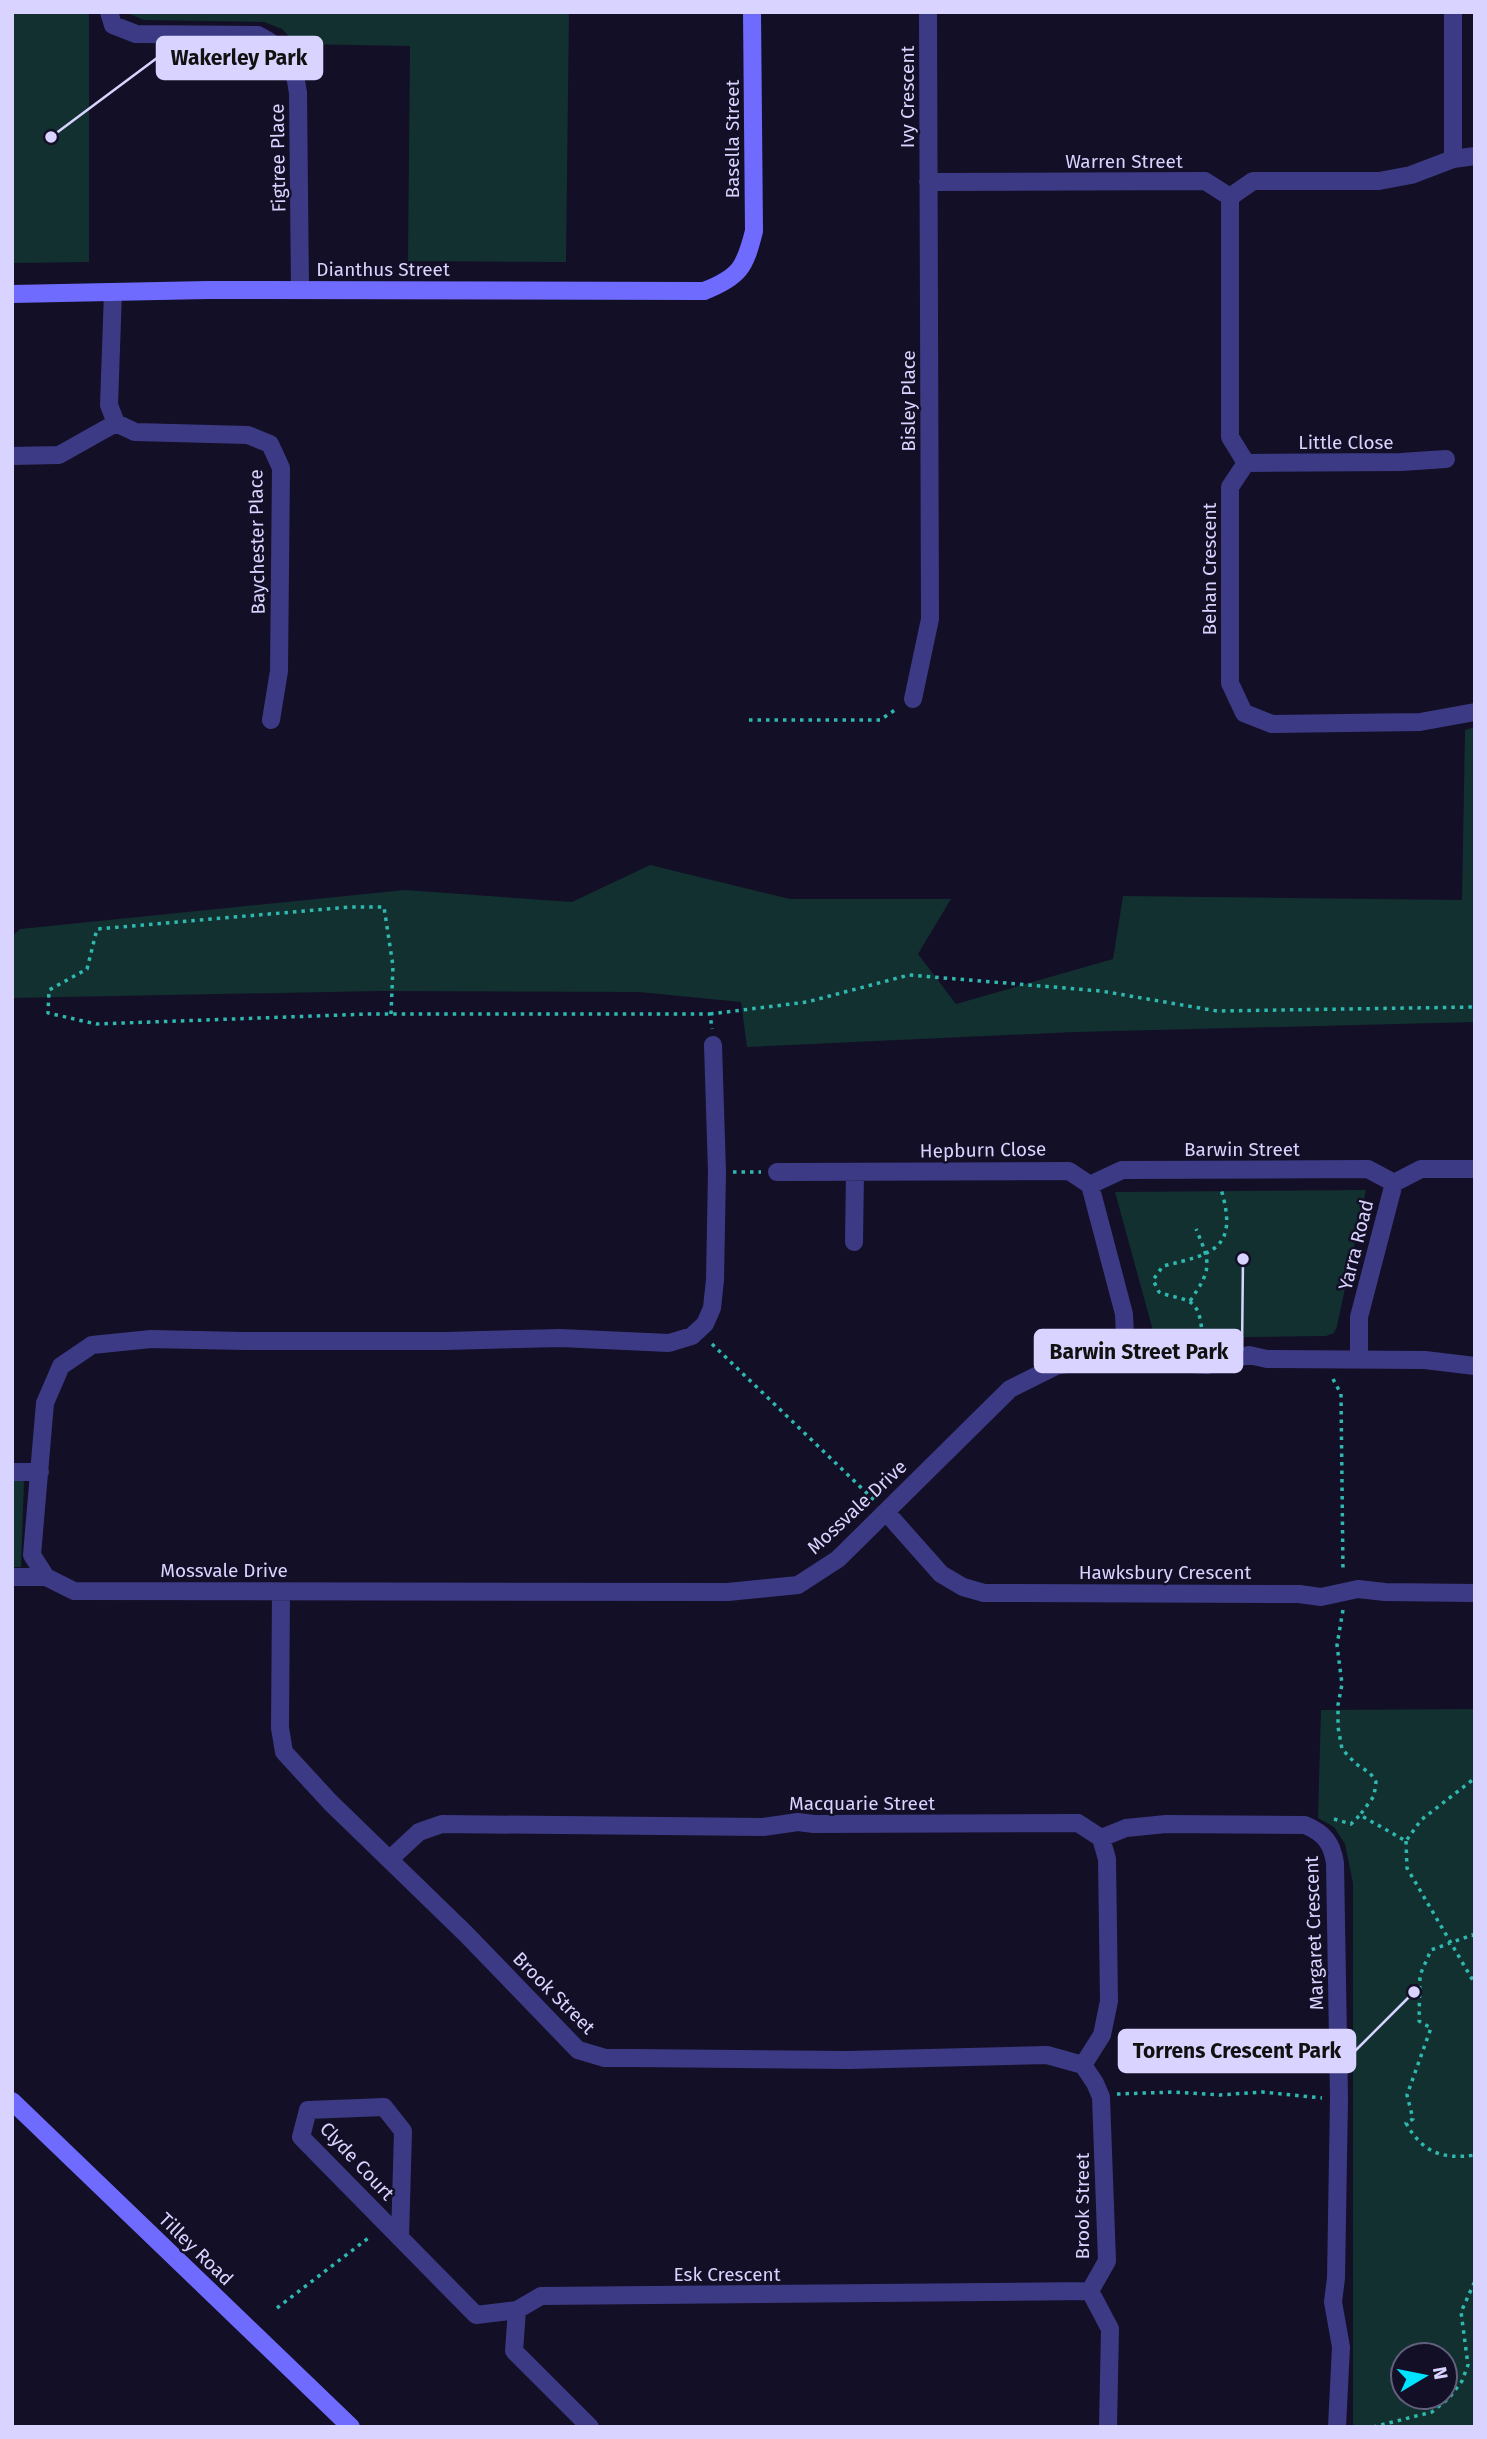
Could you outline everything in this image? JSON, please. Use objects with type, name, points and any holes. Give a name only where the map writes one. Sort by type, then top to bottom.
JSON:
[{"type":"street","name":"Figtree Place","points":[[109,12],[113,25],[136,34],[258,35],[274,43],[288,57],[295,72],[298,93],[300,290]]},
{"type":"street","name":"Basella Street","points":[[744,264],[754,231],[752,12]]},
{"type":"street","name":"Ivy Crescent","points":[[928,12],[928,182]]},
{"type":"street","points":[[1453,12],[1453,159]]},
{"type":"street","points":[[1246,463],[1230,437],[1230,197],[1253,181],[1379,181],[1411,175],[1453,159],[1475,156]]},
{"type":"street","name":"Warren Street","points":[[928,182],[1205,181],[1230,197]]},
{"type":"street","name":"Bisley Place","points":[[912,699],[930,619],[928,182]]},
{"type":"street","name":"Dianthus Street","points":[[12,294],[300,290],[704,290],[727,282],[744,264]]},
{"type":"street","points":[[12,456],[59,455],[116,423],[109,405],[113,292]]},
{"type":"street","name":"Baychester Place","points":[[116,423],[135,432],[248,435],[270,444],[281,468],[279,671],[271,720]]},
{"type":"street","name":"Little Close","points":[[1246,463],[1401,463],[1446,459]]},
{"type":"street","name":"Behan Crescent","points":[[1246,463],[1230,487],[1230,683],[1244,713],[1272,724],[1420,722],[1475,712]]},
{"type":"street","points":[[46,1577],[33,1555],[45,1404],[61,1366],[92,1345],[151,1339],[324,1341],[560,1338],[669,1343],[692,1336],[705,1324],[712,1308],[717,1172],[713,1045]]},
{"type":"street","name":"Barwin Street","points":[[1090,1185],[1122,1170],[1368,1169],[1394,1183]]},
{"type":"street","name":"Yarra Road","points":[[1359,1360],[1359,1317],[1394,1183],[1421,1169],[1475,1169]]},
{"type":"street","name":"Hepburn Close","points":[[777,1172],[1069,1171],[1090,1185]]},
{"type":"street","points":[[855,1173],[855,1242]]},
{"type":"street","points":[[1090,1185],[1124,1314],[1126,1360]]},
{"type":"street","name":"Mossvale Drive","points":[[46,1577],[74,1591],[728,1592],[797,1585],[838,1559],[1010,1389],[1056,1366],[1085,1361],[1126,1360],[1207,1365],[1249,1355],[1267,1359],[1425,1360],[1475,1366]]},
{"type":"street","points":[[12,1472],[40,1472]]},
{"type":"street","name":"Hawksbury Crescent","points":[[886,1512],[941,1574],[963,1587],[984,1593],[1299,1594],[1321,1597],[1358,1589],[1475,1593]]},
{"type":"street","points":[[12,1577],[46,1577]]},
{"type":"street","name":"Brook Street","points":[[281,1592],[280,1728],[284,1752],[578,2050],[605,2058],[645,2059],[849,2060],[1047,2056],[1083,2065],[1101,2097],[1107,2261],[1090,2291]]},
{"type":"street","name":"Macquarie Street","points":[[390,1859],[419,1832],[442,1825],[763,1827],[798,1822],[1079,1823],[1101,1838]]},
{"type":"street","name":"Margaret Crescent","points":[[1101,1838],[1126,1828],[1166,1824],[1305,1825],[1317,1830],[1332,1846],[1335,1863],[1339,2098],[1336,2278],[1333,2302],[1335,2326],[1341,2347],[1337,2427]]},
{"type":"street","points":[[1083,2065],[1102,2035],[1109,2001],[1107,1860],[1101,1838]]},
{"type":"street","name":"Tilley Road","points":[[12,2101],[351,2427]]},
{"type":"street","name":"Clyde Court","points":[[400,2238],[403,2130],[384,2107],[308,2110],[301,2137],[387,2225],[476,2315],[517,2310]]},
{"type":"street","points":[[1090,2291],[1110,2329],[1108,2427]]},
{"type":"street","name":"Esk Crescent","points":[[517,2310],[541,2296],[1090,2291]]},
{"type":"street","points":[[517,2310],[514,2351],[590,2427]]},
{"type":"path","points":[[749,720],[880,720],[912,699]]},
{"type":"path","points":[[391,1014],[393,966],[384,907],[350,907],[97,929],[86,969],[49,990],[48,1013],[96,1024],[391,1014],[710,1014],[807,1002],[909,975],[1101,991],[1217,1011],[1475,1007]]},
{"type":"path","points":[[710,1014],[713,1045]]},
{"type":"path","points":[[1202,1344],[1202,1326],[1198,1312],[1190,1301],[1159,1292],[1153,1280],[1163,1266],[1207,1254],[1218,1247],[1227,1230],[1226,1204],[1215,1170]]},
{"type":"path","points":[[717,1172],[777,1172]]},
{"type":"path","points":[[1190,1301],[1207,1270],[1207,1254],[1196,1229]]},
{"type":"path","points":[[712,1344],[886,1512]]},
{"type":"path","points":[[1329,1371],[1341,1394],[1343,1572]]},
{"type":"path","points":[[1317,1830],[1329,1817],[1351,1824],[1374,1796],[1376,1782],[1370,1773],[1356,1764],[1342,1749],[1338,1727],[1342,1684],[1336,1645],[1344,1605]]},
{"type":"path","points":[[1475,1778],[1421,1819],[1406,1841],[1407,1868],[1475,1984]]},
{"type":"path","points":[[1360,1815],[1406,1841]]},
{"type":"path","points":[[1475,1936],[1431,1950],[1420,1975],[1419,2021],[1431,2028],[1407,2095],[1413,2119],[1406,2123],[1416,2140],[1434,2152],[1459,2158],[1475,2155]]},
{"type":"path","points":[[1101,2097],[1120,2093],[1220,2095],[1262,2092],[1339,2098]]},
{"type":"path","points":[[277,2308],[387,2225]]},
{"type":"path","points":[[1373,2427],[1432,2412],[1449,2398],[1462,2381],[1468,2365],[1461,2312],[1475,2281]]},
{"type":"green space","points":[[12,12],[89,12],[89,262],[12,263]]},
{"type":"green space","points":[[125,12],[569,12],[566,262],[408,261],[410,46],[296,44],[282,29],[264,22],[144,20]]},
{"type":"green space","points":[[1475,727],[1475,1022],[1075,1032],[747,1047],[741,1002],[639,992],[380,991],[12,998],[12,936],[20,929],[405,890],[572,902],[650,865],[790,899],[951,899],[918,954],[956,1004],[1113,959],[1123,896],[1462,900],[1465,730]]},
{"type":"green space","points":[[1366,1190],[1334,1333],[1326,1336],[1155,1338],[1115,1192]]},
{"type":"green space","points":[[12,1481],[24,1481],[21,1567],[12,1567]]},
{"type":"green space","points":[[1475,1709],[1475,2427],[1353,2427],[1353,1883],[1345,1844],[1334,1827],[1318,1818],[1321,1710]]},
{"type":"place","name":"Wakerley Park","points":[[51,137]]},
{"type":"place","name":"Barwin Street Park","points":[[1243,1259]]},
{"type":"place","name":"Torrens Crescent Park","points":[[1414,1992]]}]
